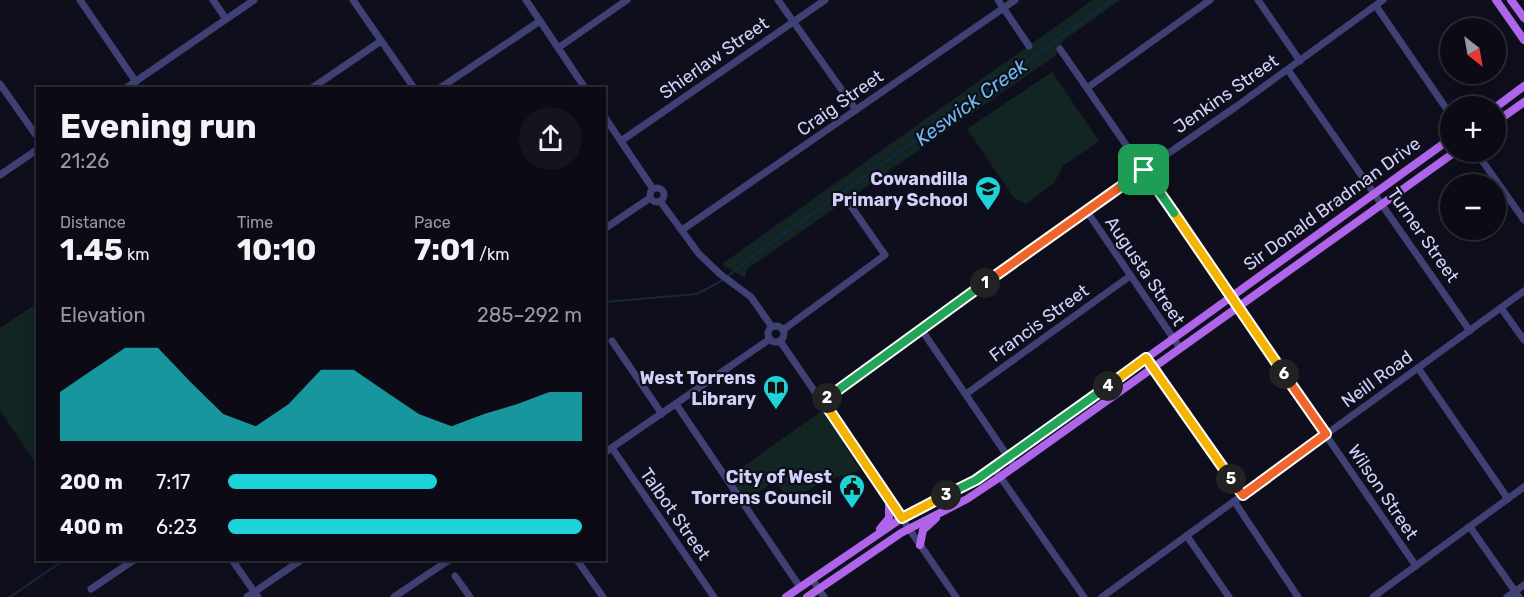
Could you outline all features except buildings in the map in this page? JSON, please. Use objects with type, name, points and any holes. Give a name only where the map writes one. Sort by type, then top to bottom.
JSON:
[{"type":"main road","points":[[1496,0],[1524,40]]},
{"type":"main road","points":[[1511,0],[1524,18]]},
{"type":"main road","points":[[1506,100],[1522,88]]},
{"type":"main road","points":[[1506,115],[1524,102]]},
{"type":"main road","name":"Sir Donald Bradman Drive","points":[[786,597],[902,518],[961,488],[1008,458],[1440,146]]},
{"type":"main road","name":"Sir Donald Bradman Drive","points":[[807,597],[822,593],[909,529],[944,512],[1015,467],[1440,162]]},
{"type":"main road","points":[[872,539],[889,518],[889,499]]},
{"type":"main road","points":[[920,545],[924,530],[944,512]]},
{"type":"street","points":[[80,0],[136,82]]},
{"type":"street","points":[[213,0],[226,19]]},
{"type":"street","points":[[128,87],[254,0]]},
{"type":"street","points":[[353,0],[413,87]]},
{"type":"street","points":[[526,0],[584,87]]},
{"type":"street","points":[[558,48],[627,0]]},
{"type":"street","points":[[778,0],[855,110]]},
{"type":"street","name":"Shierlaw Street","points":[[621,141],[825,0]]},
{"type":"street","points":[[998,0],[1029,46]]},
{"type":"street","name":"Craig Street","points":[[682,230],[1015,0]]},
{"type":"street","points":[[1087,88],[1210,0]]},
{"type":"street","points":[[1258,0],[1300,61]]},
{"type":"street","points":[[1380,2],[1440,98]]},
{"type":"street","name":"Jenkins Street","points":[[823,401],[1086,210],[1288,70],[1380,2]]},
{"type":"street","points":[[441,87],[540,21]]},
{"type":"street","points":[[313,87],[381,41]]},
{"type":"street","name":"Wilson Street","points":[[1060,49],[1416,566]]},
{"type":"street","name":"Turner Street","points":[[1288,70],[1470,331]]},
{"type":"street","points":[[0,84],[36,135]]},
{"type":"street","points":[[606,119],[653,189],[662,190],[664,195],[660,201]]},
{"type":"street","points":[[0,175],[36,150]]},
{"type":"street","points":[[1483,162],[1524,220]]},
{"type":"street","points":[[606,228],[650,198],[653,189]]},
{"type":"street","points":[[650,198],[653,201],[660,201]]},
{"type":"street","points":[[660,201],[699,254],[720,274],[751,297],[772,327]]},
{"type":"street","points":[[783,330],[885,255],[848,202]]},
{"type":"street","name":"Augusta Street","points":[[1086,210],[1180,348]]},
{"type":"street","name":"Francis Street","points":[[966,394],[1130,276]]},
{"type":"street","name":"Neill Road","points":[[1102,597],[1524,291]]},
{"type":"street","points":[[1501,308],[1524,340]]},
{"type":"street","points":[[777,326],[783,330],[784,336],[780,341],[775,342],[770,339],[768,333],[772,327],[777,326]]},
{"type":"street","points":[[921,329],[1015,467]]},
{"type":"street","points":[[606,452],[770,339]]},
{"type":"street","points":[[612,340],[662,414]]},
{"type":"street","points":[[780,341],[956,597]]},
{"type":"street","points":[[1146,358],[1243,495]]},
{"type":"street","points":[[1418,368],[1508,499]]},
{"type":"street","points":[[676,405],[800,587]]},
{"type":"street","name":"Talbot Street","points":[[612,448],[714,597]]},
{"type":"street","points":[[993,468],[1084,597]]},
{"type":"street","points":[[1373,597],[1524,488]]},
{"type":"street","points":[[1234,501],[1298,597]]},
{"type":"street","points":[[1470,527],[1517,594]]},
{"type":"street","points":[[1187,536],[1229,597]]},
{"type":"street","points":[[91,589],[133,561]]},
{"type":"street","points":[[233,561],[256,594]]},
{"type":"street","points":[[247,597],[256,594],[301,561]]},
{"type":"street","points":[[394,597],[445,561]]},
{"type":"street","points":[[578,561],[603,597]]},
{"type":"street","points":[[456,576],[470,597]]},
{"type":"street","points":[[812,579],[822,593]]},
{"type":"street","points":[[1507,597],[1517,594],[1524,585]]},
{"type":"green space","points":[[1093,0],[1120,0],[1064,40],[1055,56],[747,269],[745,278],[722,264]]},
{"type":"green space","points":[[1052,72],[1099,141],[1063,166],[1054,183],[1026,204],[1014,198],[967,129]]},
{"type":"green space","points":[[36,304],[36,464],[0,410],[0,328]]},
{"type":"green space","points":[[824,409],[860,470],[825,481],[789,500],[775,481],[742,503],[726,479]]},
{"type":"waterway","name":"Keswick Creek","points":[[728,276],[1113,0]]},
{"type":"waterway","name":"Keswick Creek","points":[[606,302],[697,294],[723,280]]},
{"type":"waterway","name":"Keswick Creek","points":[[10,597],[63,561]]},
{"type":"place","name":"Cowandilla Primary School","points":[[988,212]]},
{"type":"place","name":"West Torrens Library","points":[[776,411]]},
{"type":"place","name":"City of West Torrens Council","points":[[852,510]]},
{"type":"route","points":[[1144,170],[1326,434],[1243,495],[1146,358],[976,480],[902,518],[823,401],[1144,170]]}]
